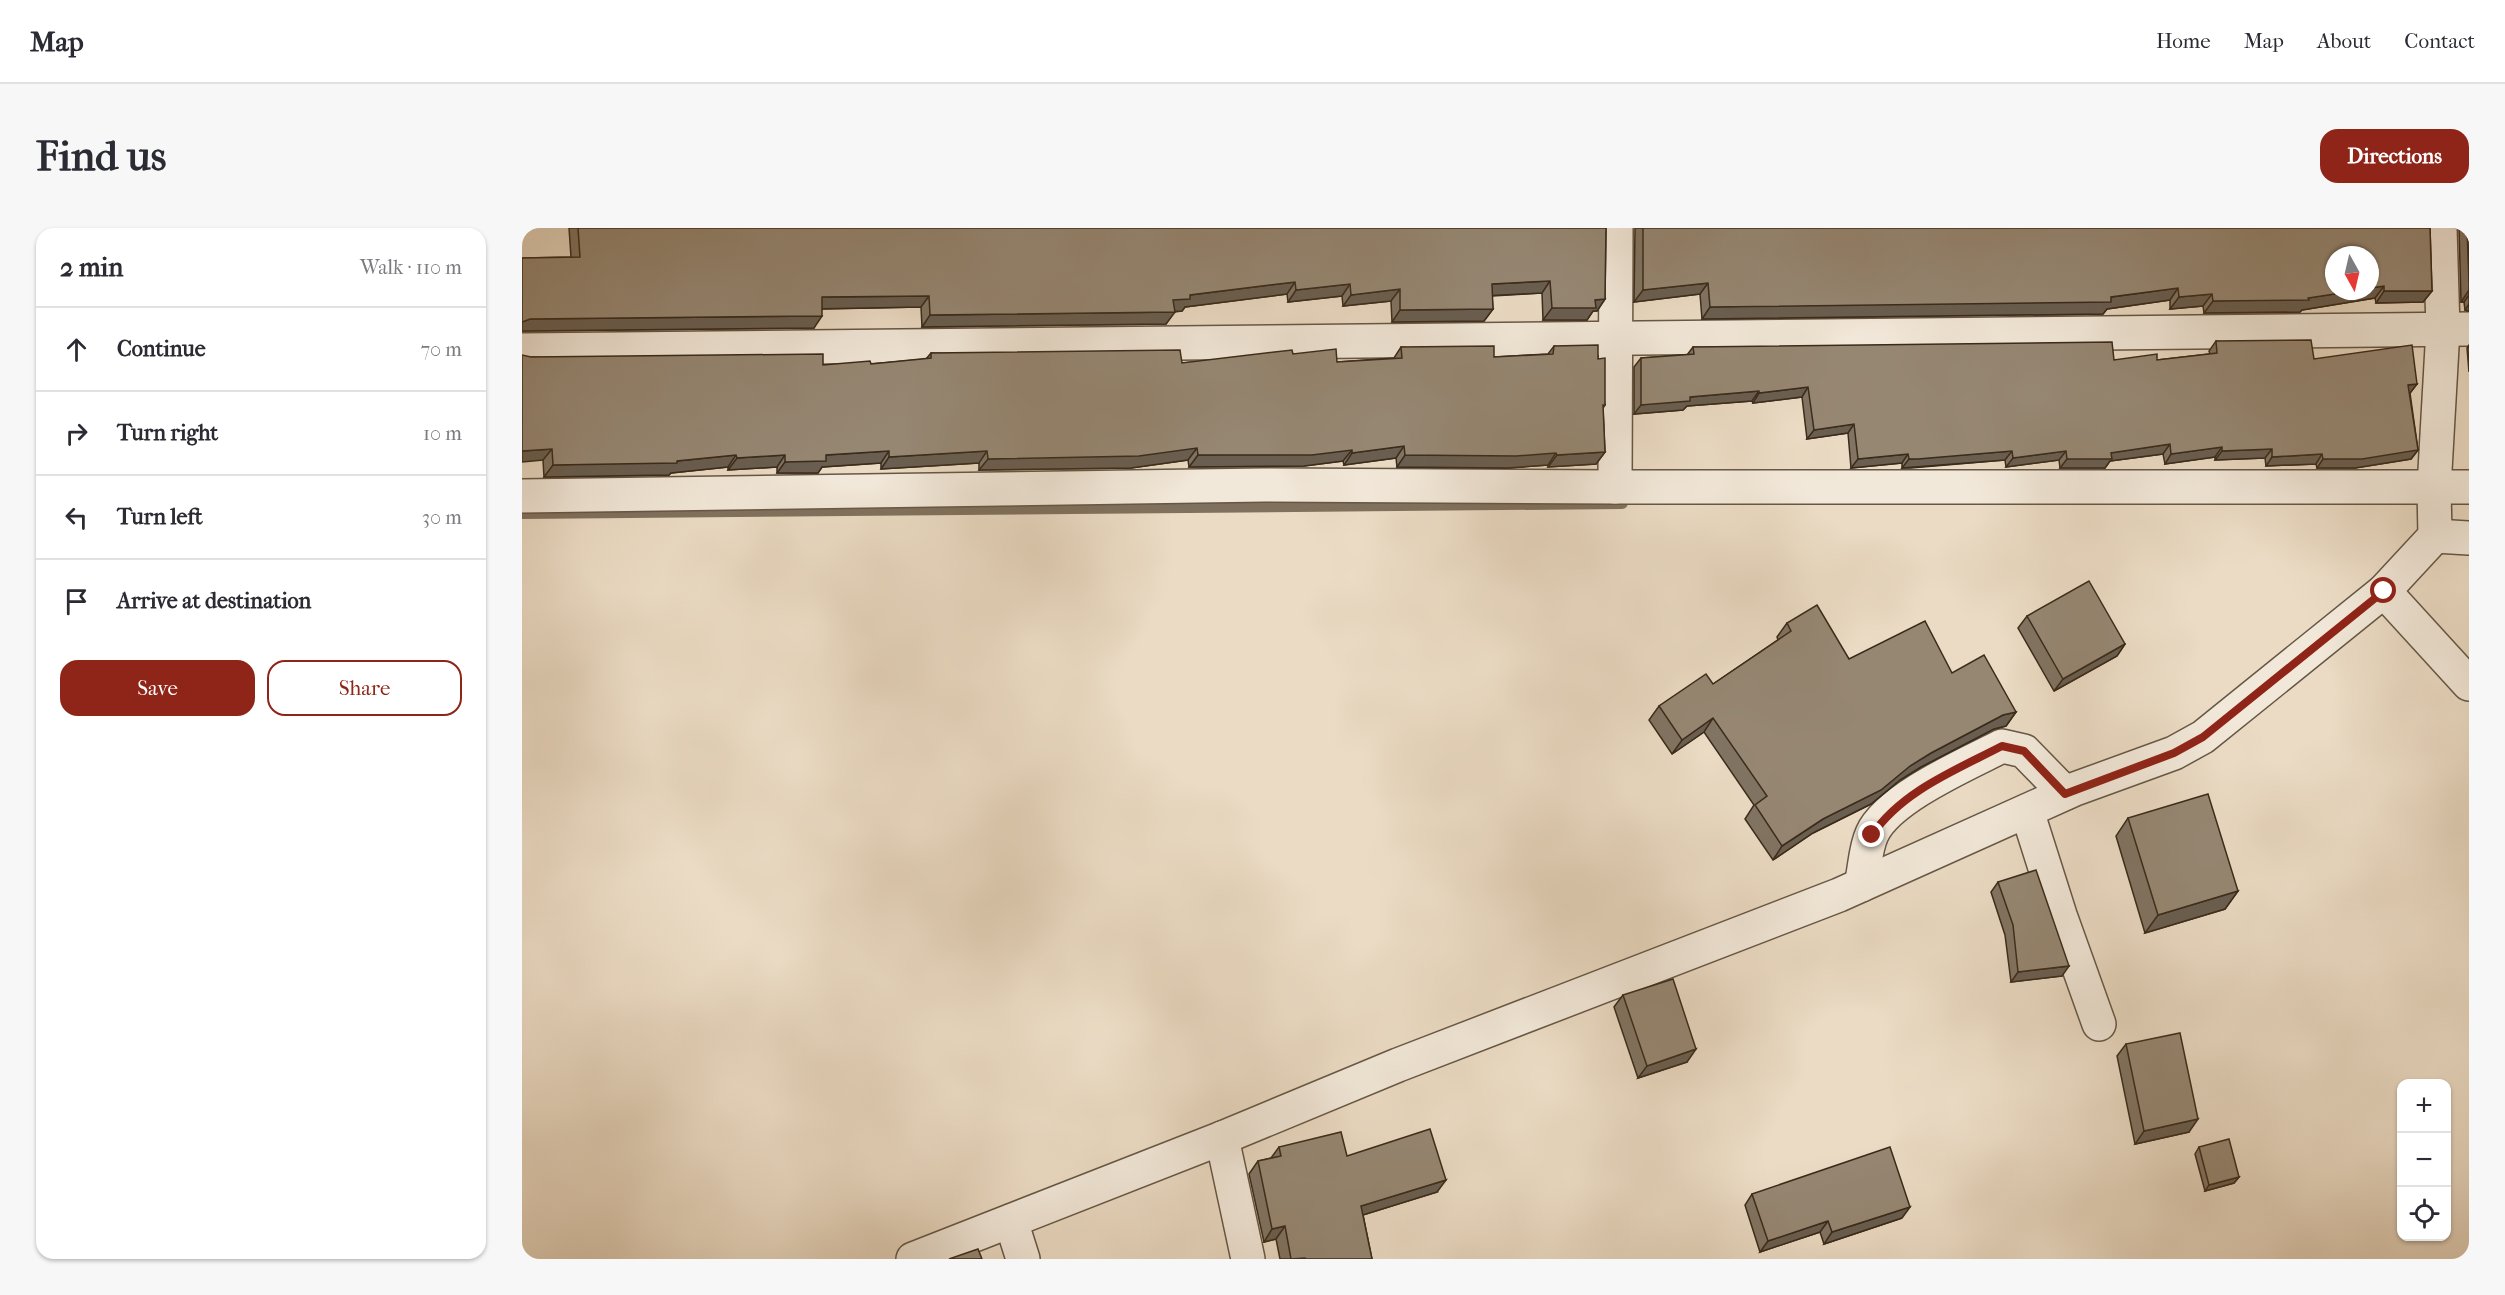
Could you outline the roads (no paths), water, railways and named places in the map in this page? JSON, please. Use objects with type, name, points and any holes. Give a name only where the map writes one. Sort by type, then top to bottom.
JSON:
[{"type":"street","points":[[1615,487],[1616,228]]},
{"type":"street","points":[[914,1259],[1222,1138],[1409,1060],[1861,885],[2065,794],[2174,753],[2203,737],[2384,591],[2435,536],[2434,488],[2456,329],[2440,228]]},
{"type":"street","points":[[522,350],[2456,329]]},
{"type":"street","points":[[522,496],[1264,485],[2469,487]]},
{"type":"street","points":[[2435,536],[2469,538]]},
{"type":"street","points":[[2384,591],[2469,684]]},
{"type":"street","points":[[1861,885],[1872,835],[1884,818],[1932,783],[2002,746],[2024,751],[2065,794]]},
{"type":"street","points":[[2027,811],[2060,915],[2099,1024]]},
{"type":"street","points":[[1222,1138],[1248,1259]]},
{"type":"street","points":[[1011,1221],[1023,1259]]},
{"type":"waterway","points":[[522,513],[1622,503]]}]
